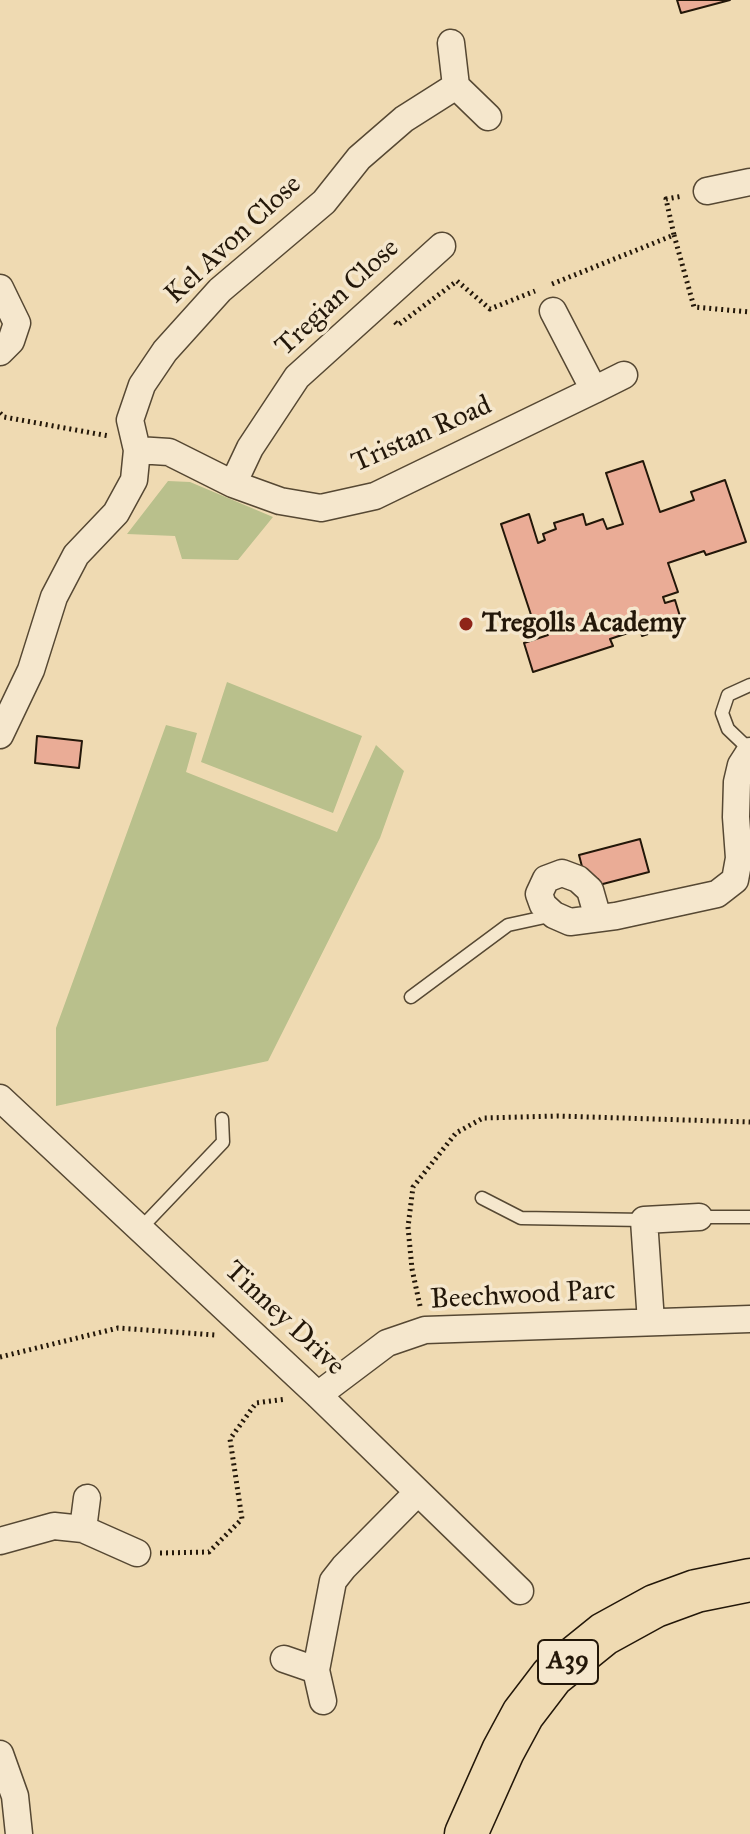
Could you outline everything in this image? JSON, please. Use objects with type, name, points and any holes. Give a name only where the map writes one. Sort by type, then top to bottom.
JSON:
[{"type":"highway","name":"A39","points":[[466,1834],[523,1714],[552,1676],[604,1634],[655,1606],[696,1591],[750,1580]]},
{"type":"street","points":[[451,43],[456,86],[488,117]]},
{"type":"street","name":"Kel Avon Close","points":[[0,735],[31,670],[54,597],[76,555],[116,513],[134,480],[135,444],[130,420],[142,385],[165,351],[220,290],[324,202],[359,158],[404,119],[456,86]]},
{"type":"street","points":[[707,191],[750,182]]},
{"type":"street","name":"Tregian Close","points":[[233,484],[250,448],[297,377],[442,246]]},
{"type":"street","points":[[0,288],[17,323],[11,341],[0,352]]},
{"type":"street","points":[[553,311],[594,390]]},
{"type":"street","name":"Tristan Road","points":[[135,444],[169,452],[233,484],[280,501],[321,508],[375,496],[624,375]]},
{"type":"street","points":[[598,918],[590,890],[578,879],[562,873],[546,879],[539,894],[543,905],[554,915],[570,922],[616,916],[717,894],[735,880],[739,858],[737,782],[741,765],[750,751]]},
{"type":"street","name":"Tinney Drive","points":[[0,1098],[259,1339],[520,1591]]},
{"type":"street","points":[[651,1322],[644,1220],[699,1217]]},
{"type":"street","name":"Beechwood Parc","points":[[318,1395],[387,1343],[425,1330],[750,1319]]},
{"type":"street","points":[[323,1701],[316,1670],[333,1581],[417,1493]]},
{"type":"street","points":[[83,1529],[87,1498]]},
{"type":"street","points":[[0,1541],[54,1526],[83,1529],[137,1553]]},
{"type":"street","points":[[284,1659],[316,1670]]},
{"type":"street","points":[[0,1754],[15,1796],[19,1834]]},
{"type":"lane","points":[[750,685],[728,695],[722,713],[728,729],[750,751]]},
{"type":"lane","points":[[411,997],[508,925],[554,915]]},
{"type":"lane","points":[[141,1228],[223,1142],[222,1119]]},
{"type":"lane","points":[[482,1198],[521,1218],[644,1220]]},
{"type":"lane","points":[[699,1217],[750,1217]]},
{"type":"path","points":[[707,191],[666,199],[694,307],[750,312]]},
{"type":"path","points":[[378,304],[398,325],[457,281],[490,309],[674,235]]},
{"type":"path","points":[[0,413],[4,417],[135,444]]},
{"type":"path","points":[[425,1330],[412,1269],[408,1227],[413,1187],[456,1133],[483,1118],[632,1117],[750,1122]]},
{"type":"path","points":[[0,1357],[118,1328],[259,1339]]},
{"type":"path","points":[[137,1553],[209,1552],[242,1519],[230,1439],[256,1403],[318,1395]]},
{"type":"green space","points":[[168,481],[190,482],[273,517],[238,560],[182,559],[175,536],[127,534]]},
{"type":"green space","points":[[227,682],[362,736],[333,813],[201,762]]},
{"type":"green space","points":[[166,725],[197,733],[186,772],[337,832],[376,745],[404,771],[380,838],[268,1061],[56,1106],[56,1028]]},
{"type":"building","points":[[677,0],[730,0],[681,13]]},
{"type":"building","points":[[643,461],[660,512],[694,500],[691,492],[725,480],[746,542],[668,563],[678,592],[663,597],[665,603],[675,600],[682,623],[642,636],[640,629],[610,639],[613,646],[533,672],[524,643],[548,635],[545,627],[536,630],[501,524],[529,514],[538,543],[545,540],[543,534],[556,529],[554,523],[583,514],[586,525],[603,519],[607,529],[623,524],[606,473]]},
{"type":"building","points":[[37,736],[82,741],[79,768],[35,763]]},
{"type":"building","points":[[640,839],[649,872],[599,885],[598,879],[586,882],[579,855]]},
{"type":"place","name":"Tregolls Academy","points":[[466,624]]}]
